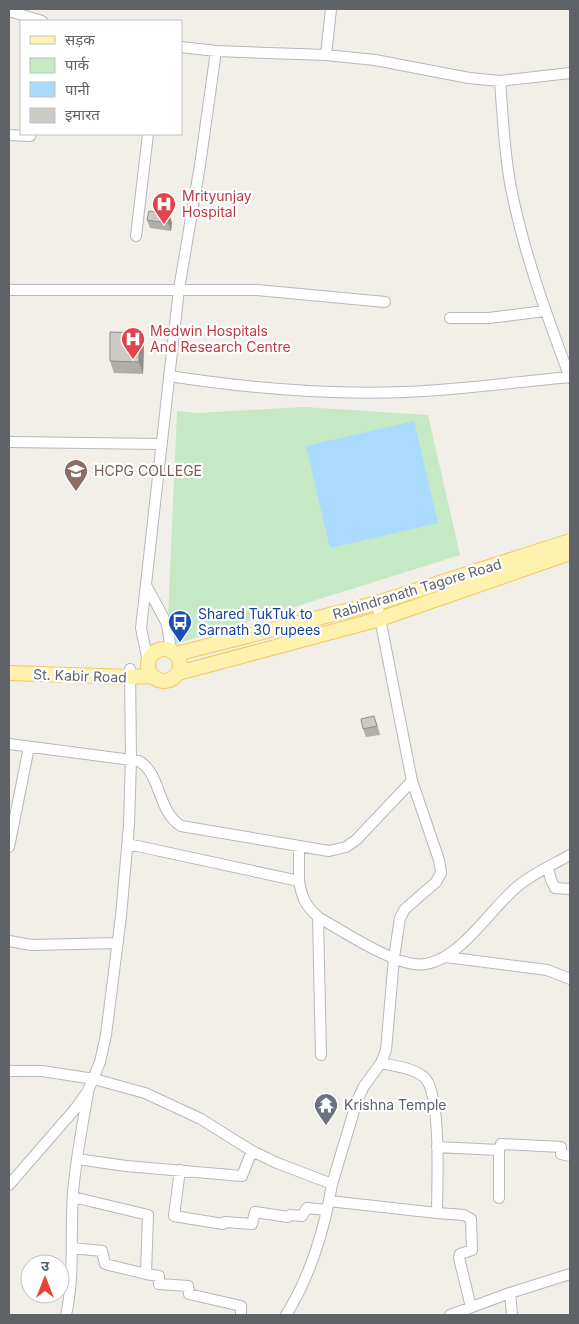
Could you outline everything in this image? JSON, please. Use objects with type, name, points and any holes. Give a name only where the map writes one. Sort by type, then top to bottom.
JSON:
[{"type":"main road","name":"Rabindranath Tagore Road","points":[[570,541],[377,603],[174,653],[162,649],[152,654],[149,669],[156,680],[166,681],[175,677],[178,673],[380,619],[570,553]]},
{"type":"main road","points":[[174,653],[180,663],[178,673]]},
{"type":"main road","name":"St. Kabir Road","points":[[9,665],[130,673]]},
{"type":"main road","name":"St. Kabir Road","points":[[9,673],[130,673],[149,669]]},
{"type":"street","points":[[326,55],[331,9]]},
{"type":"street","points":[[12,10],[39,20]]},
{"type":"street","points":[[182,47],[216,51],[326,55],[375,60],[469,78],[500,81],[570,72]]},
{"type":"street","points":[[149,669],[141,628],[179,289],[200,165],[216,51]]},
{"type":"street","points":[[169,376],[225,385],[358,392],[430,390],[570,378],[524,243],[506,160],[500,81]]},
{"type":"street","points":[[9,135],[30,135]]},
{"type":"street","points":[[136,236],[148,135]]},
{"type":"street","points":[[9,290],[257,290],[385,302]]},
{"type":"street","points":[[450,318],[490,318],[546,311]]},
{"type":"street","points":[[9,442],[162,444]]},
{"type":"street","points":[[146,584],[167,624],[174,653]]},
{"type":"street","points":[[286,1315],[297,1298],[307,1275],[328,1206],[332,1184],[356,1101],[381,1062],[386,1050],[394,958],[400,918],[405,909],[436,882],[441,873],[439,860],[412,781],[377,603]]},
{"type":"street","points":[[9,1185],[75,1109],[88,1091],[100,1062],[106,1035],[118,943],[128,844],[132,759],[130,673]]},
{"type":"street","points":[[9,744],[132,759],[145,764],[150,771],[166,811],[172,820],[181,826],[329,850],[346,847],[356,840],[412,781]]},
{"type":"street","points":[[9,847],[29,747]]},
{"type":"street","points":[[128,844],[299,881]]},
{"type":"street","points":[[299,846],[299,881],[302,896],[309,909],[318,917],[394,958],[414,964],[425,964],[446,957],[516,888],[570,855]]},
{"type":"street","points":[[548,867],[555,888],[570,889]]},
{"type":"street","points":[[318,917],[321,1054]]},
{"type":"street","points":[[9,941],[32,945],[118,943]]},
{"type":"street","points":[[446,957],[547,970],[570,979]]},
{"type":"street","points":[[381,1062],[414,1071],[430,1084],[435,1106],[437,1212]]},
{"type":"street","points":[[9,1071],[42,1071],[94,1079],[153,1096],[201,1119],[255,1152],[332,1184]]},
{"type":"street","points":[[66,1315],[72,1248],[73,1197],[88,1091]]},
{"type":"street","points":[[499,1198],[499,1150],[502,1144],[561,1147],[561,1154],[570,1156]]},
{"type":"street","points":[[437,1147],[499,1150]]},
{"type":"street","points":[[77,1159],[126,1166],[242,1176],[250,1156],[255,1152]]},
{"type":"street","points":[[180,1170],[174,1216],[223,1224],[225,1222],[252,1224],[255,1212],[288,1217],[290,1215],[302,1216],[307,1208],[328,1206],[464,1215],[471,1219],[472,1250],[462,1252],[459,1258],[471,1308]]},
{"type":"street","points":[[73,1197],[148,1215],[146,1274]]},
{"type":"street","points":[[72,1248],[102,1251],[105,1264],[159,1276],[159,1284],[188,1286],[189,1294],[241,1306],[242,1315]]},
{"type":"street","points":[[450,1315],[570,1274]]},
{"type":"street","points":[[510,1293],[512,1315]]},
{"type":"green space","points":[[304,407],[428,415],[460,555],[176,644],[168,618],[177,411],[198,413]]},
{"type":"water","points":[[414,421],[438,523],[330,548],[306,446]]},
{"type":"building","points":[[149,211],[169,214],[168,223],[147,220]]},
{"type":"building","points":[[110,332],[139,333],[139,362],[110,361]]},
{"type":"building","points":[[374,716],[377,726],[363,729],[361,719]]},
{"type":"place","name":"Mrityunjay Hospital","points":[[164,225]]},
{"type":"place","name":"Medwin Hospitals And Research Centre","points":[[133,360]]},
{"type":"place","name":"HCPG COLLEGE","points":[[76,492]]},
{"type":"place","name":"Shared TukTuk to Sarnath 30 rupees","points":[[180,643]]},
{"type":"place","name":"Krishna Temple","points":[[326,1126]]}]
